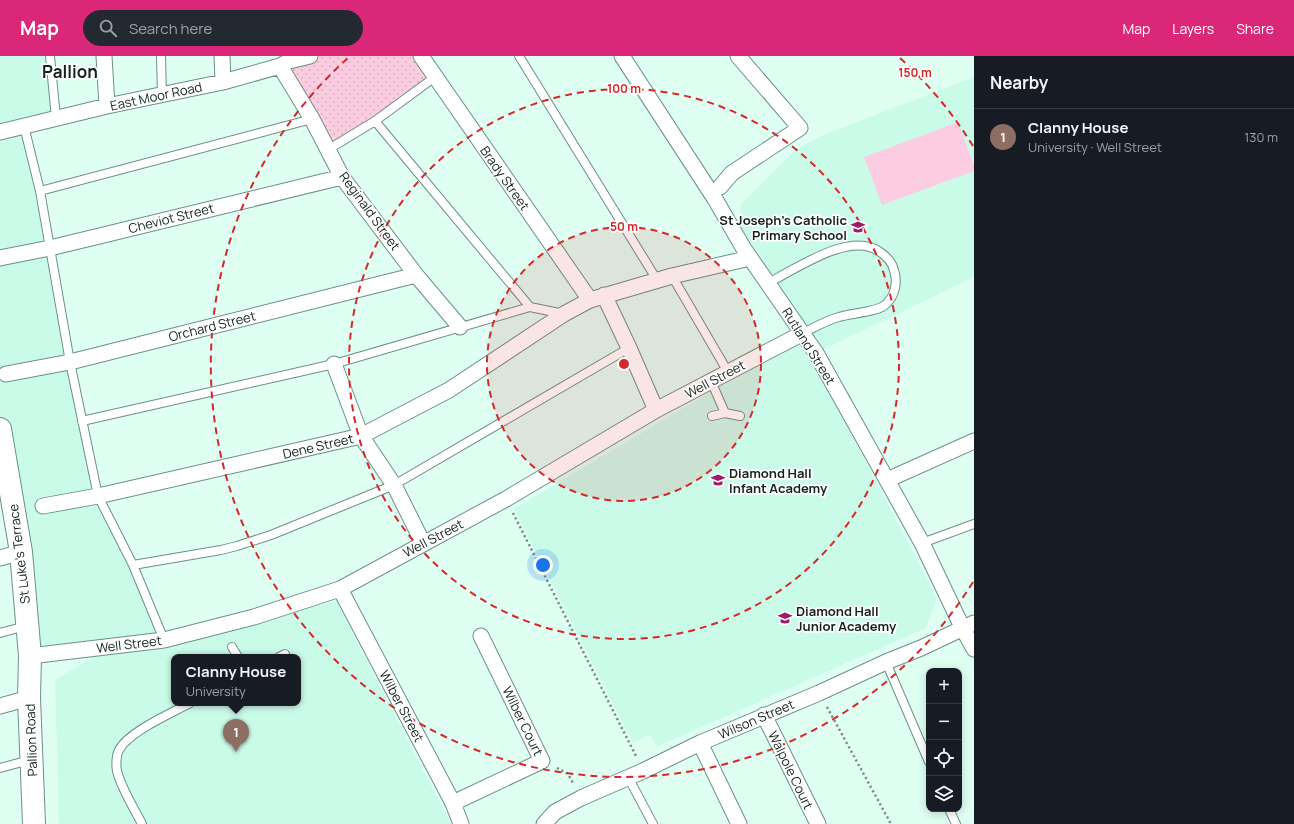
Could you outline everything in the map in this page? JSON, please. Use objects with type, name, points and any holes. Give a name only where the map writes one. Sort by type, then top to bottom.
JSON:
[{"type":"street","points":[[104,56],[107,106]]},
{"type":"street","points":[[222,56],[223,82]]},
{"type":"street","name":"East Moor Road","points":[[0,132],[107,106],[162,96],[223,82],[286,61],[310,56]]},
{"type":"street","name":"Brady Street","points":[[421,56],[597,297],[629,348],[656,410]]},
{"type":"street","points":[[720,187],[732,173],[800,128],[738,56]]},
{"type":"street","name":"Rutland Street","points":[[625,57],[715,199],[744,249],[816,352],[968,626],[974,649]]},
{"type":"street","name":"Reginald Street","points":[[286,61],[312,119],[342,177],[416,274],[460,327]]},
{"type":"street","name":"Cheviot Street","points":[[0,258],[50,248],[342,177]]},
{"type":"street","name":"Dene Street","points":[[43,506],[98,496],[361,436],[449,390],[564,314],[597,297],[672,276],[750,258]]},
{"type":"street","name":"Orchard Street","points":[[6,374],[70,362],[416,274]]},
{"type":"street","name":"Well Street","points":[[30,656],[164,640],[254,617],[340,589],[506,499],[656,410],[803,333]]},
{"type":"street","points":[[334,364],[361,436],[394,485],[423,543]]},
{"type":"street","name":"St Luke's Terrace","points":[[0,429],[3,463],[22,552],[30,656]]},
{"type":"street","points":[[887,480],[974,441]]},
{"type":"street","points":[[0,558],[22,552]]},
{"type":"street","name":"Wilber Street","points":[[340,589],[453,804],[461,824]]},
{"type":"street","name":"Wilson Street","points":[[544,824],[555,812],[581,798],[643,771],[700,743],[819,693],[968,626]]},
{"type":"street","name":"Wilber Court","points":[[453,804],[542,761],[481,636]]},
{"type":"street","name":"Pallion Road","points":[[30,656],[29,698],[31,823]]},
{"type":"street","points":[[0,706],[29,698]]},
{"type":"street","name":"Walpole Court","points":[[764,715],[818,824]]},
{"type":"street","points":[[700,743],[739,824]]},
{"type":"lane","points":[[50,56],[56,118]]},
{"type":"lane","points":[[161,56],[162,96]]},
{"type":"lane","points":[[519,56],[657,280]]},
{"type":"lane","points":[[328,149],[375,121],[435,77]]},
{"type":"lane","points":[[40,191],[312,119]]},
{"type":"lane","points":[[375,121],[530,307]]},
{"type":"lane","points":[[24,126],[40,191],[70,362],[98,496],[132,565],[164,640]]},
{"type":"lane","points":[[768,283],[825,253],[846,246],[862,244],[874,247],[888,257],[894,270],[896,286],[886,305],[868,311],[839,317],[803,333]]},
{"type":"lane","points":[[672,276],[728,372]]},
{"type":"lane","points":[[82,421],[334,364],[530,307],[564,314]]},
{"type":"lane","points":[[132,565],[237,546],[270,535],[394,485],[629,348]]},
{"type":"lane","points":[[711,381],[725,413]]},
{"type":"lane","points":[[712,416],[725,413],[740,416]]},
{"type":"lane","points":[[922,543],[974,524]]},
{"type":"lane","points":[[0,633],[27,625]]},
{"type":"lane","points":[[232,648],[236,654]]},
{"type":"lane","points":[[886,662],[926,755]]},
{"type":"lane","points":[[142,824],[117,772],[118,751],[126,740],[140,730],[184,706]]},
{"type":"lane","points":[[0,768],[31,759]]},
{"type":"lane","points":[[628,777],[653,824]]},
{"type":"lane","points":[[950,812],[956,824]]},
{"type":"path","points":[[506,499],[643,771]]},
{"type":"path","points":[[819,693],[891,824]]},
{"type":"path","points":[[542,761],[568,774],[581,798]]},
{"type":"shaded area","points":[[0,56],[50,56],[56,118],[24,126],[98,496],[164,640],[30,656],[0,428]]},
{"type":"shaded area","points":[[315,56],[421,56],[435,77],[329,149],[280,66]]},
{"type":"shaded area","name":"St Joseph's Catholic Primary School","points":[[974,77],[974,277],[816,353],[744,249],[740,205],[795,150],[823,135]]},
{"type":"shaded area","points":[[958,122],[974,166],[974,171],[882,205],[864,157]]},
{"type":"shaded area","points":[[801,338],[937,598],[926,628],[656,747],[651,735],[633,743],[514,509]]},
{"type":"shaded area","points":[[336,601],[451,824],[59,824],[55,680],[95,656]]},
{"type":"place","name":"St Joseph's Catholic Primary School","points":[[858,227]]},
{"type":"place","name":"Diamond Hall Infant Academy","points":[[718,480]]},
{"type":"place","name":"Diamond Hall Junior Academy","points":[[785,618]]},
{"type":"place","name":"Clanny House","points":[[236,752]]},
{"type":"district","name":"Pallion","points":[[70,71]]}]
